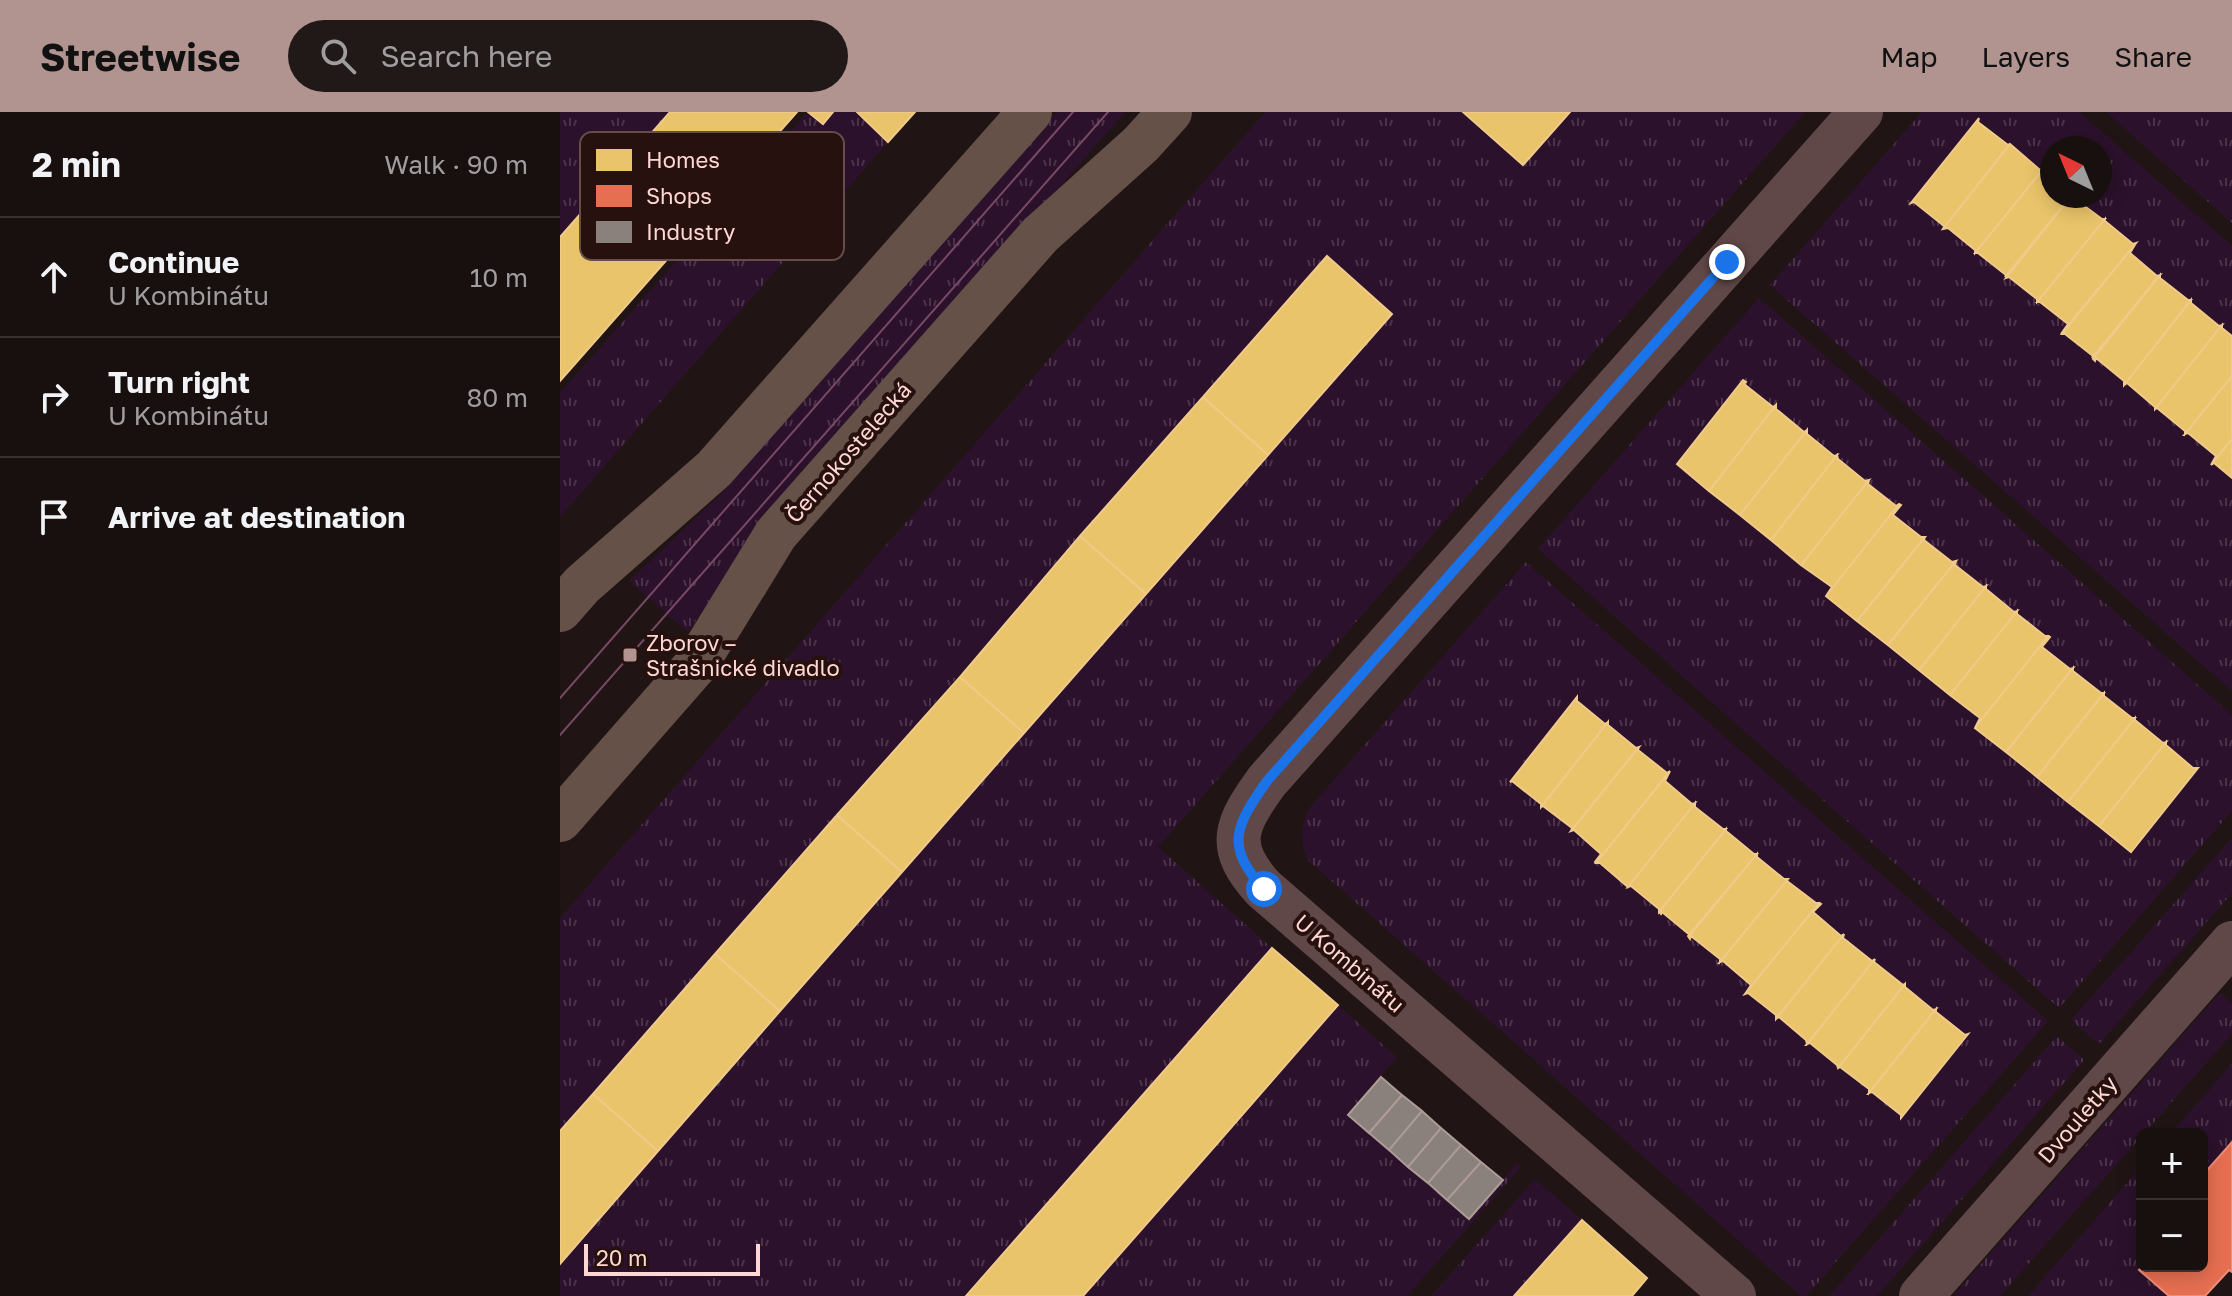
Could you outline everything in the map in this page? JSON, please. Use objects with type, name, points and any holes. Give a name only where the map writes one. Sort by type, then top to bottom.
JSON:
[{"type":"main road","points":[[560,610],[582,585],[714,469],[1030,112]]},
{"type":"main road","name":"Černokostelecká","points":[[560,820],[695,666],[776,534],[1031,244],[1141,144],[1170,112]]},
{"type":"street","name":"U Kombinátu","points":[[1734,1296],[1264,889],[1249,873],[1242,859],[1239,826],[1267,781],[1861,112]]},
{"type":"street","name":"Dvouletky","points":[[1921,1296],[2232,943]]},
{"type":"green space","points":[[560,112],[670,112],[652,132],[580,132],[580,214],[560,237]]},
{"type":"green space","points":[[808,112],[822,124],[833,112],[857,112],[888,142],[844,192],[844,132],[790,132]]},
{"type":"green space","points":[[1057,112],[1125,112],[758,533],[688,632],[629,581],[716,499]]},
{"type":"green space","points":[[1265,112],[1463,112],[1523,165],[1570,112],[1805,112],[1158,847],[1272,948],[966,1296],[560,1296],[560,1264],[1392,314],[1326,256],[560,1131],[560,918]]},
{"type":"green space","points":[[1922,112],[2079,112],[2106,136],[2040,136],[2040,170],[1978,119],[1911,203],[1914,202],[1944,226],[1943,229],[1948,228],[2005,277],[2068,324],[2061,334],[2093,356],[2094,360],[2096,358],[2124,381],[2124,385],[2127,383],[2154,409],[2157,408],[2216,456],[2210,464],[2214,463],[2232,478],[2232,691],[1770,285]]},
{"type":"green space","points":[[2106,112],[2232,112],[2232,223]]},
{"type":"green space","points":[[2112,141],[2232,246],[2232,336],[2130,253],[2136,243],[2133,244],[2106,219],[2088,208],[2112,208]]},
{"type":"green space","points":[[677,260],[785,260],[560,517],[560,393]]},
{"type":"green space","points":[[1759,298],[2232,715],[2232,811],[2059,1008],[1538,549]],"holes":[[[1743,380],[1773,407],[1776,405],[1776,409],[1804,432],[1807,430],[1807,434],[1834,456],[1837,455],[1865,481],[1868,479],[1868,484],[1896,506],[1900,505],[1893,515],[1925,537],[1924,540],[1952,562],[1956,561],[1955,565],[1983,587],[1986,586],[2014,612],[2016,610],[2017,614],[2049,636],[2042,647],[2070,669],[2072,667],[2073,671],[2136,718],[2163,743],[2166,742],[2193,768],[2197,767],[2132,852],[1975,728],[1980,718],[1826,596],[1832,587],[1677,464]]]},
{"type":"green space","points":[[1526,562],[2048,1021],[1806,1296],[1801,1296],[1308,860],[1302,833],[1311,806]],"holes":[[[1578,698],[1577,701],[1605,724],[1608,722],[1667,773],[1670,771],[1665,781],[1754,854],[1758,854],[1757,857],[1784,879],[1787,877],[1787,881],[1820,904],[1813,912],[1841,936],[1844,934],[1843,938],[1872,961],[1875,959],[1874,962],[1967,1034],[1901,1117],[1810,1043],[1806,1043],[1779,1017],[1776,1019],[1776,1015],[1746,994],[1744,992],[1751,985],[1690,938],[1631,886],[1629,888],[1595,862],[1601,854],[1510,782]]]},
{"type":"green space","points":[[2232,838],[2232,893],[2099,1044],[2071,1020]]},
{"type":"green space","points":[[2220,993],[2232,1003],[2232,1034],[2149,1128],[2136,1128],[2136,1142],[2000,1296],[1953,1296]]},
{"type":"green space","points":[[1338,1005],[1397,1057],[1348,1115],[1469,1219],[1517,1163],[1521,1167],[1407,1296],[1083,1296]]},
{"type":"green space","points":[[2057,1036],[2084,1060],[1877,1296],[1829,1296]]},
{"type":"green space","points":[[2232,1064],[2232,1142],[2208,1169],[2208,1128],[2175,1128]]},
{"type":"green space","points":[[2136,1173],[2136,1272],[2142,1272],[2169,1296],[2028,1296]]},
{"type":"green space","points":[[1535,1179],[1582,1220],[1514,1296],[1431,1296]]},
{"type":"building: Homes","points":[[670,112],[797,112],[779,132],[652,132]]},
{"type":"building: Homes","points":[[808,112],[833,112],[823,124]]},
{"type":"building: Homes","points":[[857,112],[915,112],[888,142]]},
{"type":"building: Homes","points":[[1463,112],[1570,112],[1523,165]]},
{"type":"building: Homes","points":[[1979,118],[1978,122],[2010,144],[1943,229],[1944,226],[1914,202],[1911,203]]},
{"type":"building: Homes","points":[[2010,144],[2040,170],[1975,253],[1948,228],[1943,229]]},
{"type":"building: Homes","points":[[2040,173],[2040,208],[2061,208],[2005,277],[1975,253]]},
{"type":"building: Homes","points":[[2061,208],[2087,208],[2105,219],[2037,302],[2009,277],[2006,278]]},
{"type":"building: Homes","points":[[580,214],[580,260],[667,260],[560,381],[560,237]]},
{"type":"building: Homes","points":[[2105,219],[2133,244],[2136,243],[2061,334],[2068,324],[2037,302]]},
{"type":"building: Homes","points":[[2136,243],[2130,253],[2157,276],[2160,275],[2092,358],[2062,334]]},
{"type":"building: Homes","points":[[1327,256],[1392,314],[1268,455],[1203,397]]},
{"type":"building: Homes","points":[[2160,275],[2191,300],[2124,385],[2124,381],[2096,358],[2095,361],[2093,359]]},
{"type":"building: Homes","points":[[2191,300],[2219,326],[2222,325],[2155,409],[2127,383],[2124,385]]},
{"type":"building: Homes","points":[[2222,325],[2232,336],[2232,376],[2185,434],[2155,409]]},
{"type":"building: Homes","points":[[2232,376],[2232,439],[2211,465],[2216,456],[2188,433],[2185,434]]},
{"type":"building: Homes","points":[[1743,380],[1773,407],[1776,405],[1709,491],[1677,464]]},
{"type":"building: Homes","points":[[1203,397],[1268,455],[1146,594],[1080,536]]},
{"type":"building: Homes","points":[[1776,405],[1776,409],[1804,432],[1807,430],[1740,515],[1709,491]]},
{"type":"building: Homes","points":[[1807,430],[1807,434],[1834,456],[1837,455],[1771,540],[1740,515]]},
{"type":"building: Homes","points":[[2232,439],[2232,478],[2214,463],[2211,465]]},
{"type":"building: Homes","points":[[1837,455],[1865,481],[1869,480],[1801,565],[1771,540]]},
{"type":"building: Homes","points":[[1869,480],[1868,484],[1896,506],[1899,504],[1826,596],[1832,587],[1801,565]]},
{"type":"building: Homes","points":[[1899,504],[1893,515],[1925,537],[1857,621],[1826,596]]},
{"type":"building: Homes","points":[[1080,536],[1146,594],[1024,733],[960,677]]},
{"type":"building: Homes","points":[[1925,537],[1924,540],[1952,562],[1956,561],[1888,645],[1857,621]]},
{"type":"building: Homes","points":[[1956,561],[1955,565],[1983,587],[1986,586],[1919,670],[1888,645]]},
{"type":"building: Homes","points":[[1986,586],[2014,612],[2017,611],[1950,695],[1919,670]]},
{"type":"building: Homes","points":[[2017,611],[2048,636],[1975,728],[1980,718],[1950,695]]},
{"type":"building: Homes","points":[[2048,636],[2042,647],[2070,669],[2073,668],[2006,752],[1975,728]]},
{"type":"building: Homes","points":[[2073,668],[2104,693],[2037,777],[2006,752]]},
{"type":"building: Homes","points":[[960,677],[1024,733],[902,872],[837,815]]},
{"type":"building: Homes","points":[[2104,693],[2135,718],[2068,802],[2037,777]]},
{"type":"building: Homes","points":[[1577,697],[1577,701],[1605,724],[1608,722],[1541,807],[1510,782]]},
{"type":"building: Homes","points":[[2135,718],[2163,743],[2166,742],[2099,826],[2068,802]]},
{"type":"building: Homes","points":[[1608,722],[1636,748],[1639,747],[1571,831],[1572,828],[1541,807]]},
{"type":"building: Homes","points":[[2166,742],[2193,768],[2198,768],[2131,852],[2099,826]]},
{"type":"building: Homes","points":[[1639,747],[1638,750],[1667,773],[1670,771],[1596,863],[1601,854],[1574,830],[1571,831]]},
{"type":"building: Homes","points":[[1670,771],[1665,781],[1692,804],[1695,803],[1628,887],[1596,863]]},
{"type":"building: Homes","points":[[1695,803],[1695,807],[1726,829],[1659,912],[1631,886],[1628,887]]},
{"type":"building: Homes","points":[[837,815],[902,872],[780,1011],[715,954]]},
{"type":"building: Homes","points":[[1726,829],[1757,854],[1690,935],[1659,912]]},
{"type":"building: Homes","points":[[1757,854],[1784,879],[1788,879],[1720,962],[1688,936]]},
{"type":"building: Homes","points":[[1788,879],[1819,903],[1745,994],[1751,985],[1723,961],[1720,962]]},
{"type":"building: Homes","points":[[1819,903],[1813,912],[1841,936],[1844,934],[1776,1019],[1776,1015],[1748,993],[1745,994]]},
{"type":"building: Homes","points":[[1844,934],[1843,938],[1872,961],[1875,959],[1807,1044],[1779,1017],[1776,1019]]},
{"type":"building: Homes","points":[[1272,948],[1338,1005],[1215,1146],[1083,1296],[966,1296]]},
{"type":"building: Homes","points":[[715,954],[780,1011],[658,1151],[593,1094]]},
{"type":"building: Homes","points":[[1875,959],[1874,962],[1905,984],[1838,1068],[1810,1043],[1807,1044]]},
{"type":"building: Homes","points":[[1905,984],[1933,1010],[1936,1009],[1869,1093],[1869,1089],[1838,1068]]},
{"type":"building: Homes","points":[[1936,1009],[1965,1035],[1968,1034],[1901,1118],[1872,1092],[1869,1093]]},
{"type":"building: Homes","points":[[593,1094],[658,1151],[560,1264],[560,1131]]},
{"type":"building: Homes","points":[[1582,1220],[1647,1278],[1632,1296],[1514,1296]]},
{"type":"building: Shops","points":[[2232,1142],[2232,1272],[2229,1270],[2205,1296],[2169,1296],[2141,1272],[2208,1272],[2208,1169]]},
{"type":"building: Industry","points":[[1381,1077],[1402,1095],[1369,1133],[1348,1115]]},
{"type":"building: Industry","points":[[1402,1095],[1422,1111],[1389,1150],[1369,1133]]},
{"type":"building: Industry","points":[[1422,1111],[1441,1128],[1408,1167],[1389,1150]]},
{"type":"building: Industry","points":[[1441,1128],[1461,1145],[1428,1183],[1408,1167]]},
{"type":"building: Industry","points":[[1461,1145],[1481,1162],[1447,1200],[1428,1183]]},
{"type":"building: Industry","points":[[1481,1162],[1503,1180],[1469,1219],[1447,1200]]},
{"type":"tram line","points":[[560,698],[1073,112]]},
{"type":"tram line","points":[[560,735],[1108,112]]},
{"type":"place","name":"Zborov – Strašnické divadlo","points":[[630,655]]},
{"type":"route","points":[[1264,889],[1249,873],[1239,845],[1239,826],[1249,805],[1727,262]]}]
